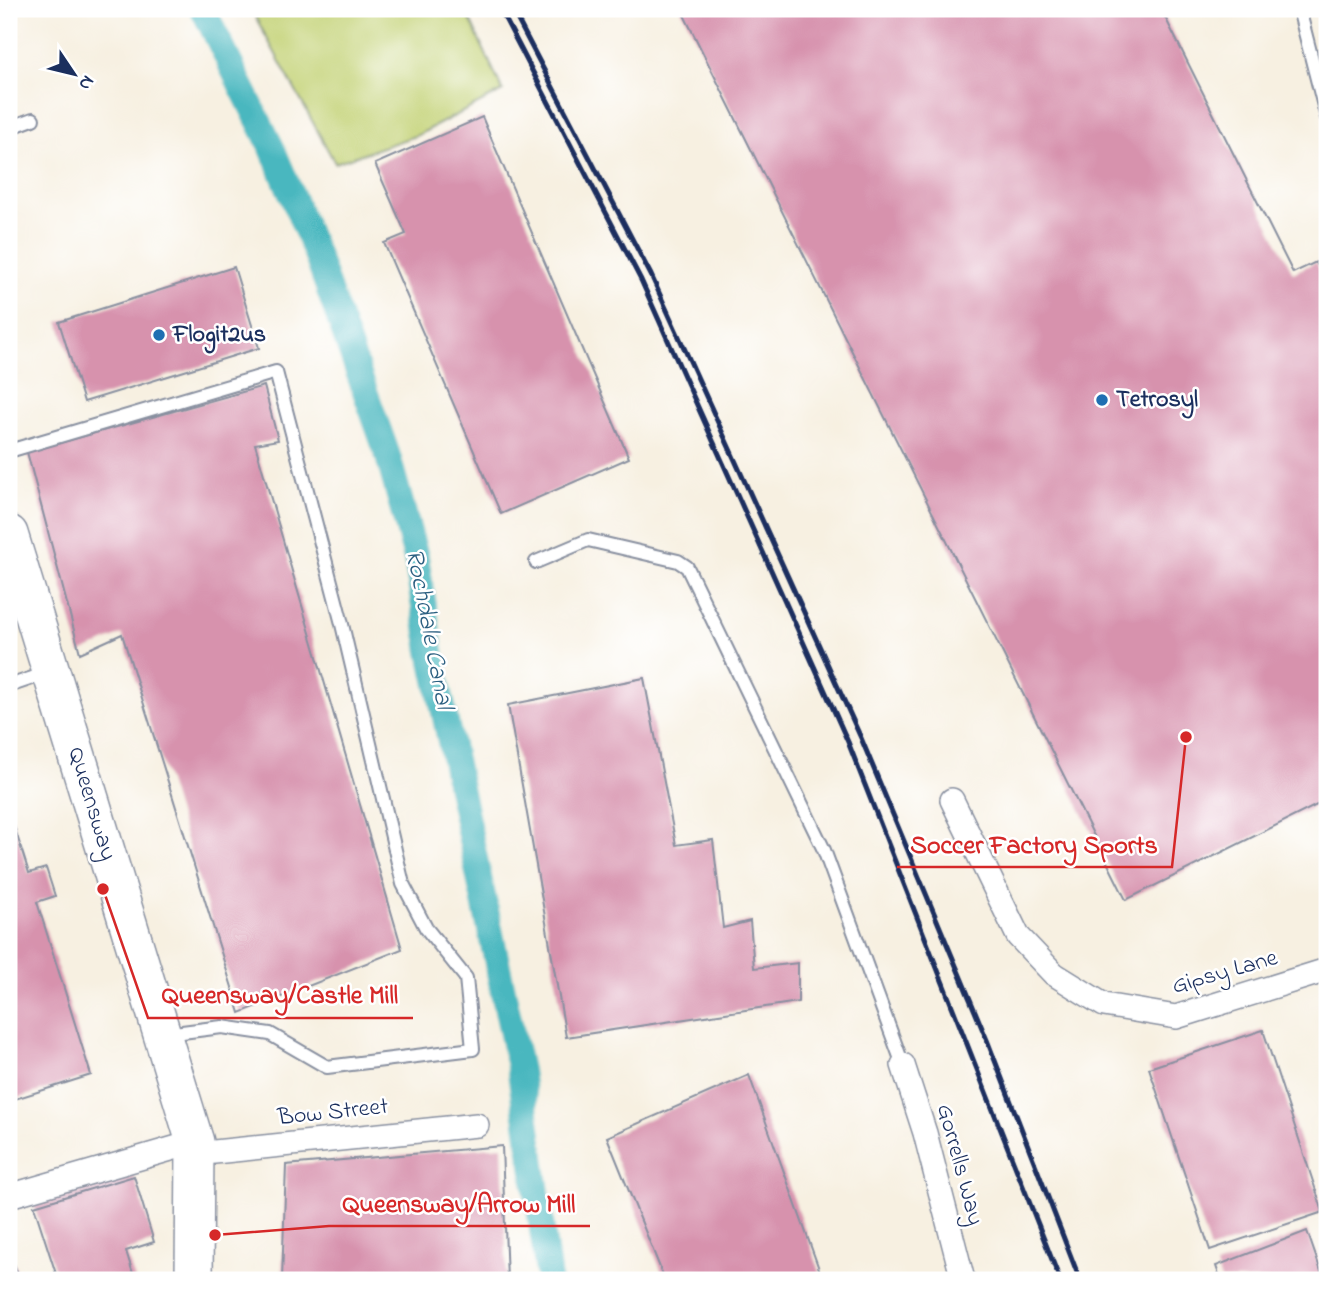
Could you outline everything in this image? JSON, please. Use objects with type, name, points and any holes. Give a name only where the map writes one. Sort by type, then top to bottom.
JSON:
[{"type":"main road","name":"Queensway","points":[[9,534],[195,1148],[194,1280]]},
{"type":"street","name":"Gipsy Lane","points":[[952,800],[1018,936],[1054,974],[1104,1005],[1176,1017],[1327,970]]},
{"type":"street","name":"Gorrells Way","points":[[903,1065],[925,1133],[963,1280]]},
{"type":"street","name":"Bow Street","points":[[9,1196],[195,1148],[477,1125]]},
{"type":"lane","points":[[1299,9],[1327,118]]},
{"type":"lane","points":[[9,128],[33,119]]},
{"type":"lane","points":[[9,451],[276,372],[341,620],[403,884],[426,928],[466,978],[472,1049],[327,1067],[270,1034],[222,1027],[162,1034]]},
{"type":"lane","points":[[536,562],[588,540],[678,561],[687,567],[824,850],[903,1065]]},
{"type":"lane","points":[[9,686],[51,672]]},
{"type":"green space","points":[[251,9],[465,9],[503,91],[418,135],[335,163]]},
{"type":"building","name":"Tetrosyl","points":[[681,9],[1161,9],[1293,273],[1316,262],[1327,284],[1327,800],[1126,900]]},
{"type":"building","points":[[482,117],[629,458],[501,514],[384,243],[406,234],[375,164]]},
{"type":"building","name":"Flogit2us","points":[[234,267],[259,348],[84,402],[59,322]]},
{"type":"building","points":[[264,386],[278,440],[255,444],[402,949],[240,1013],[122,634],[80,653],[27,452]]},
{"type":"building","points":[[644,678],[676,845],[713,840],[723,928],[750,921],[754,968],[798,963],[798,1002],[566,1037],[508,705]]},
{"type":"building","points":[[9,810],[29,873],[46,868],[55,896],[37,902],[91,1075],[9,1101]]},
{"type":"building","points":[[1263,1030],[1323,1212],[1210,1250],[1149,1068]]},
{"type":"building","points":[[749,1075],[823,1280],[665,1280],[607,1137]]},
{"type":"building","points":[[502,1146],[507,1280],[282,1280],[286,1165]]},
{"type":"building","points":[[134,1176],[154,1242],[126,1251],[135,1280],[58,1280],[34,1206]]},
{"type":"building","points":[[1307,1231],[1324,1280],[1221,1280],[1216,1266]]},
{"type":"building","points":[[9,1250],[20,1280],[9,1280]]},
{"type":"waterway","name":"Rochdale Canal","points":[[203,9],[272,148],[315,251],[387,453],[416,557],[431,651],[520,1071],[549,1280]]},
{"type":"railway","points":[[500,9],[641,280],[848,742],[1060,1280]]},
{"type":"railway","points":[[512,9],[651,275],[861,738],[987,1040],[1080,1280]]},
{"type":"place","name":"Flogit2us","points":[[159,335]]},
{"type":"place","name":"Tetrosyl","points":[[1102,400]]},
{"type":"place","name":"Soccer Factory Sports","points":[[1186,737]]},
{"type":"place","name":"Queensway/Castle Mill","points":[[103,889]]},
{"type":"place","name":"Queensway/Arrow Mill","points":[[215,1235]]}]
